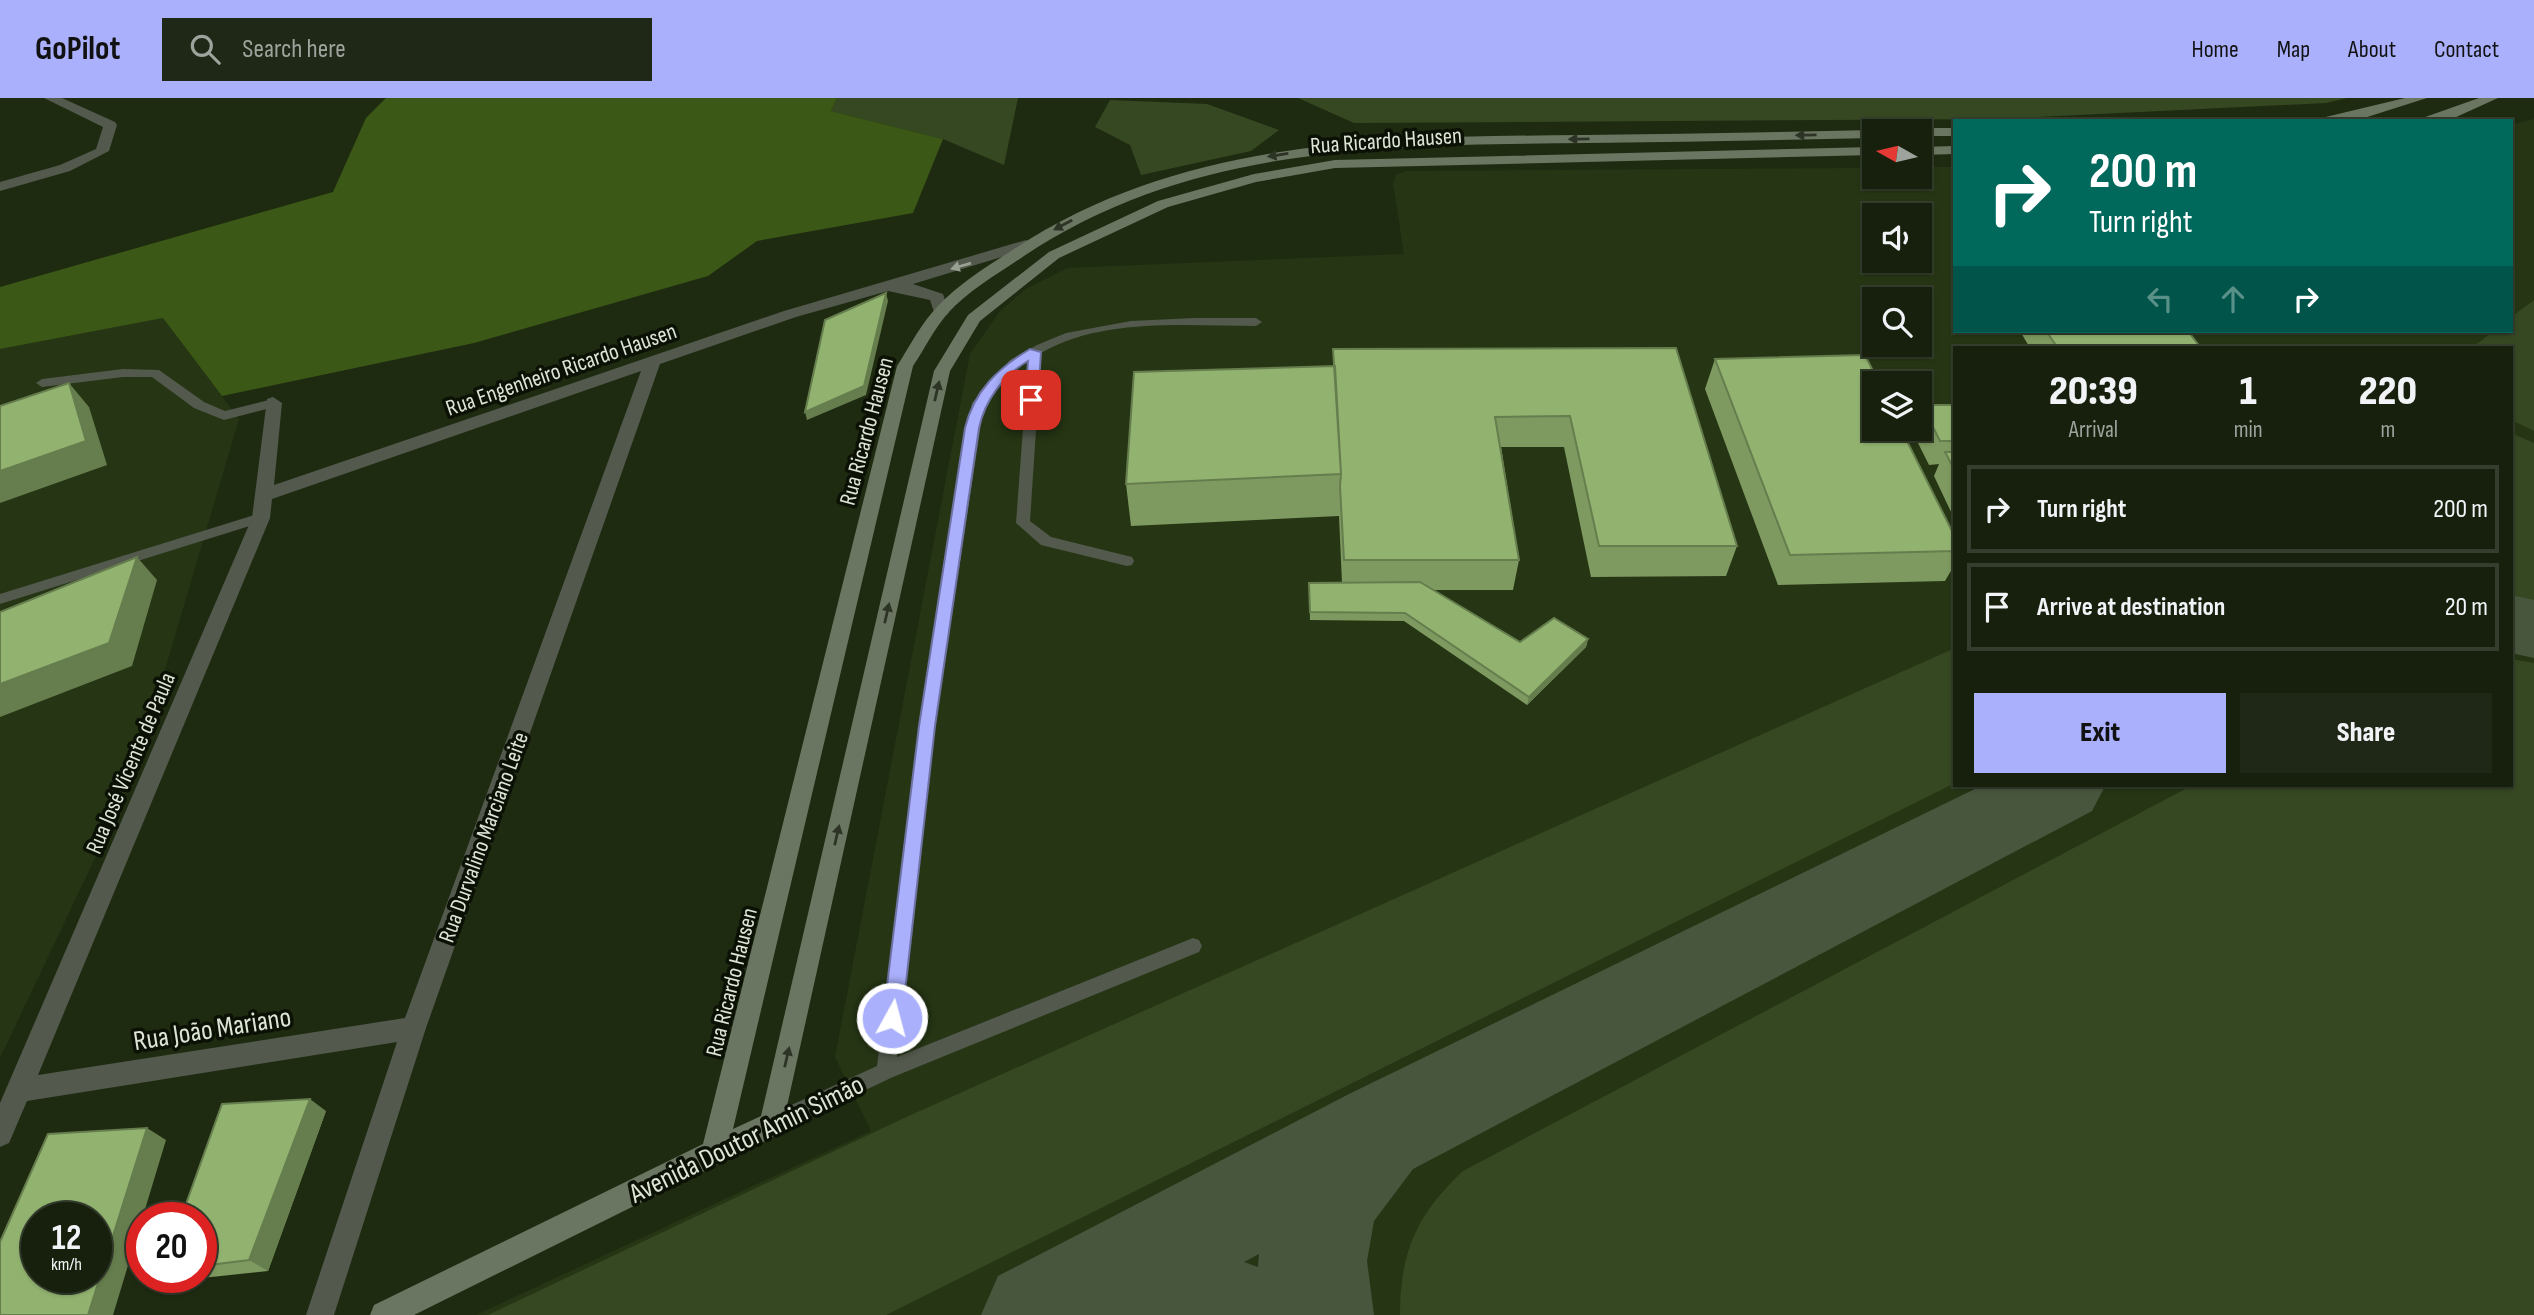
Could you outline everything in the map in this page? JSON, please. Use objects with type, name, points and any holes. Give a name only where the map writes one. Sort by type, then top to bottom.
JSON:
[{"type":"street","points":[[0,187],[65,168],[102,151],[110,125],[51,98]]},
{"type":"street","points":[[2330,119],[2364,114],[2420,98]]},
{"type":"street","points":[[2430,119],[2449,115],[2491,98]]},
{"type":"street","points":[[1932,132],[1953,132]]},
{"type":"street","name":"Rua Ricardo Hausen","points":[[715,1151],[905,366],[941,312],[1026,245],[1077,217],[1146,188],[1244,160],[1331,146],[1432,141],[1862,134]]},
{"type":"street","points":[[1932,150],[1953,150]]},
{"type":"street","name":"Rua Ricardo Hausen","points":[[772,1124],[942,370],[974,318],[1054,255],[1105,228],[1163,204],[1254,178],[1335,164],[1413,160],[1862,151]]},
{"type":"street","name":"Rua Engenheiro Ricardo Hausen","points":[[264,495],[790,314],[1026,245]]},
{"type":"street","name":"Rua Engenheiro Ricardo Hausen","points":[[875,291],[912,289],[937,297],[941,312]]},
{"type":"street","name":"Rua Durvalino Marciano Leite","points":[[320,1315],[414,1028],[653,361]]},
{"type":"street","name":"Rua José Vicente de Paula","points":[[0,1134],[261,517],[273,403]]},
{"type":"street","name":"Rua João Mariano","points":[[19,1090],[414,1028]]},
{"type":"street","name":"Avenida Doutor Amin Simão","points":[[384,1315],[772,1124]]},
{"type":"lane","points":[[886,1071],[927,726],[972,428],[978,404],[1012,365],[1070,335],[1132,323],[1256,322]]},
{"type":"lane","points":[[1035,352],[1024,523],[1046,541],[1127,561]]},
{"type":"lane","points":[[42,383],[123,373],[155,373],[200,405],[224,416],[273,403]]},
{"type":"lane","points":[[0,599],[261,517]]},
{"type":"lane","name":"Avenida Doutor Amin Simão","points":[[772,1124],[886,1071],[1193,946]]},
{"type":"shaded area","points":[[837,98],[1018,98],[1004,165],[943,139],[831,111]]},
{"type":"shaded area","points":[[1298,98],[2347,98],[2326,103],[1998,119],[1354,123]]},
{"type":"shaded area","points":[[1110,100],[1207,104],[1279,130],[1251,151],[1141,175],[1130,145],[1095,127]]},
{"type":"shaded area","points":[[2534,119],[2534,300],[2513,316],[2513,124]]},
{"type":"shaded area","points":[[1932,167],[1953,167],[1953,333],[2491,333],[2474,346],[1953,346],[1953,787],[2513,787],[2513,421],[2534,431],[2534,1315],[476,1315],[871,1131],[835,1057],[970,354],[1000,311],[1026,289],[1067,268],[1404,254],[1393,183],[1396,175],[1406,171],[1862,168],[1862,189],[1932,189]]},
{"type":"shaded area","points":[[2534,300],[2534,431],[2513,421],[2513,346],[2474,346],[2491,333],[2513,333],[2513,316]]},
{"type":"shaded area","points":[[163,318],[239,419],[133,778],[0,1058],[0,349]]},
{"type":"shaded area","points":[[2513,434],[2534,443],[2534,604],[2513,598]]},
{"type":"shaded area","points":[[1953,649],[1953,784],[886,1315],[488,1315],[902,1119]]},
{"type":"shaded area","points":[[2513,659],[2534,663],[2534,1315],[1400,1315],[1403,1272],[1414,1236],[1434,1203],[1463,1171],[2189,787],[2513,787]]},
{"type":"green space","points":[[386,98],[837,98],[831,111],[943,139],[913,213],[757,241],[708,276],[474,343],[222,396],[163,318],[0,349],[0,287],[333,192],[366,118]]},
{"type":"building","points":[[886,293],[864,386],[805,412],[825,320]]},
{"type":"building","points":[[2047,333],[2190,333],[2199,346],[2057,346]]},
{"type":"building","points":[[1676,348],[1737,546],[1599,546],[1570,416],[1495,417],[1519,560],[1344,560],[1333,349]]},
{"type":"building","points":[[1862,355],[1866,357],[1873,371],[1862,371],[1862,441],[1907,441],[1953,533],[1953,551],[1790,555],[1715,359]]},
{"type":"building","points":[[1335,366],[1341,474],[1126,484],[1134,372]]},
{"type":"building","points":[[69,383],[86,441],[0,471],[0,406]]},
{"type":"building","points":[[1932,405],[1953,405],[1953,441],[1940,441],[1932,425]]},
{"type":"building","points":[[1945,452],[1953,452],[1953,467]]},
{"type":"building","points":[[137,557],[109,643],[0,684],[0,612]]},
{"type":"building","points":[[1420,582],[1520,642],[1554,618],[1588,639],[1529,697],[1405,613],[1310,612],[1309,583]]},
{"type":"building","points":[[310,1099],[249,1260],[217,1264],[217,1202],[187,1202],[222,1104]]},
{"type":"building","points":[[147,1128],[112,1239],[112,1202],[21,1202],[21,1293],[95,1293],[88,1315],[0,1315],[0,1242],[48,1134]]},
{"type":"taxiway","points":[[2513,624],[2534,629]]},
{"type":"taxiway","points":[[1037,1315],[1383,1130],[2060,787]]},
{"type":"taxiway","points":[[1318,1315],[1312,1261],[1321,1220],[1343,1174],[1376,1135]]},
{"type":"taxiway","points":[[1080,1298],[1118,1291],[1160,1293],[1201,1301],[1237,1315]]},
{"type":"route","points":[[892,1018],[927,726],[972,428],[978,404],[1012,365],[1035,352],[1031,400]]}]
